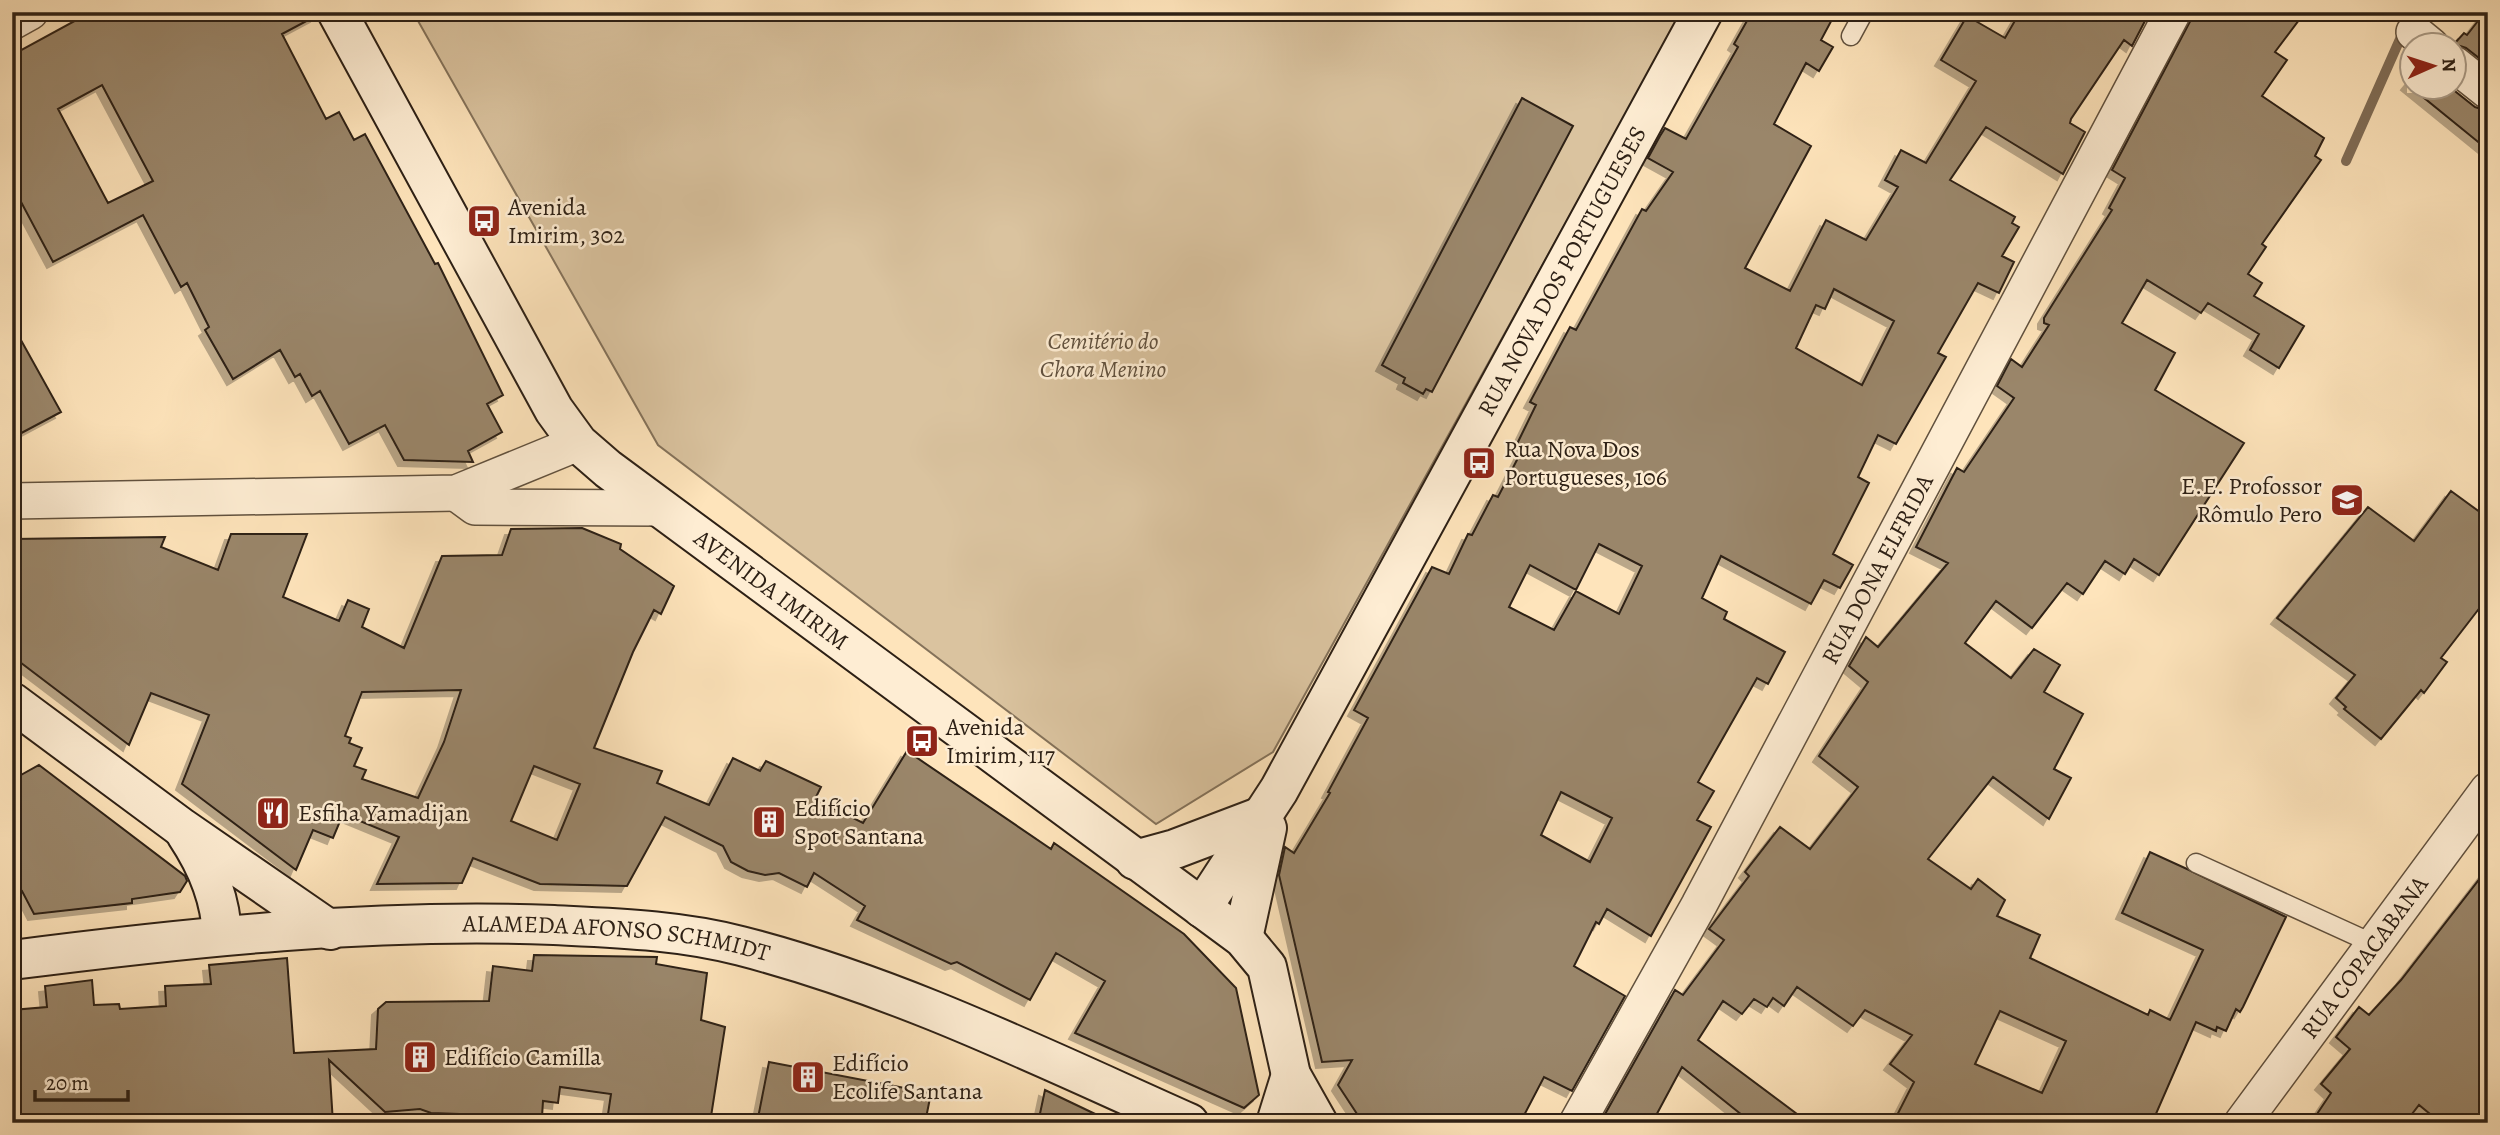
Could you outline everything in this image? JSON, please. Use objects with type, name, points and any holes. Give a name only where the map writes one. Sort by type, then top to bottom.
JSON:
[{"type":"main road","name":"AVENIDA IMIRIM","points":[[337,12],[554,410],[578,443],[661,508],[1242,938],[1267,967],[1291,1075],[1318,1123]]},
{"type":"main road","name":"RUA NOVA DOS PORTUGUESES","points":[[1202,908],[1271,803],[1703,12]]},
{"type":"main road","points":[[12,702],[183,828],[330,930]]},
{"type":"main road","name":"RUA NOVA DOS PORTUGUESES","points":[[1242,938],[1271,803]]},
{"type":"main road","points":[[1135,860],[1175,849],[1271,803]]},
{"type":"main road","points":[[183,828],[213,887],[220,910],[222,936]]},
{"type":"main road","name":"ALAMEDA AFONSO SCHMIDT","points":[[12,960],[222,936],[472,922],[636,929],[738,945],[837,974],[914,1003],[1189,1123]]},
{"type":"main road","name":"AVENIDA IMIRIM","points":[[1276,1123],[1291,1075]]},
{"type":"street","points":[[12,22],[30,12]]},
{"type":"street","name":"RUA DONA ELFRIDA","points":[[1577,1123],[1699,905],[2173,12]]},
{"type":"street","points":[[2468,76],[2488,92]]},
{"type":"street","points":[[12,500],[456,493],[578,443]]},
{"type":"street","points":[[456,493],[475,507],[661,508]]},
{"type":"street","name":"RUA COPACABANA","points":[[2242,1123],[2488,790]]},
{"type":"lane","points":[[1851,36],[1864,12]]},
{"type":"lane","points":[[2196,863],[2374,944]]},
{"type":"green space","name":"Cemitério do Chora Menino","points":[[413,12],[1661,12],[1677,22],[1273,752],[1156,824],[658,445]]},
{"type":"building","points":[[91,12],[315,12],[316,16],[282,34],[326,119],[339,112],[354,140],[365,134],[435,264],[438,263],[503,395],[487,404],[502,432],[468,451],[473,462],[404,460],[385,425],[349,444],[320,391],[312,396],[300,374],[295,377],[280,350],[233,379],[205,330],[209,327],[187,283],[181,287],[143,215],[53,262],[12,185],[12,55]],"holes":[[[102,85],[153,181],[108,203],[58,109]]]},
{"type":"building","points":[[1752,12],[1836,12],[1821,40],[1833,47],[1819,71],[1806,63],[1774,124],[1811,146],[1745,268],[1790,291],[1826,220],[1866,240],[1898,187],[1885,180],[1901,150],[1926,163],[1976,81],[1941,60],[1967,16],[2005,38],[2020,12],[2142,12],[2140,15],[2146,19],[2132,46],[2124,40],[2071,119],[2070,123],[2085,132],[2063,174],[1986,127],[1950,180],[2015,217],[2012,223],[2019,227],[2002,256],[2014,262],[1999,293],[1978,283],[1938,353],[1946,357],[1896,444],[1878,435],[1858,477],[1869,483],[1833,554],[1853,565],[1840,588],[1824,580],[1811,604],[1721,556],[1702,598],[1727,612],[1724,619],[1785,652],[1768,684],[1757,678],[1698,782],[1714,791],[1697,820],[1711,827],[1651,936],[1607,909],[1599,924],[1596,922],[1574,966],[1625,996],[1572,1091],[1544,1077],[1520,1123],[1363,1123],[1338,1085],[1352,1060],[1322,1062],[1279,875],[1285,847],[1294,853],[1330,793],[1328,792],[1368,718],[1354,710],[1432,567],[1449,574],[1468,534],[1472,535],[1493,495],[1498,497],[1522,450],[1516,446],[1536,405],[1530,402],[1570,327],[1576,330],[1642,209],[1646,211],[1673,172],[1648,158],[1660,136],[1665,128],[1686,139],[1738,47],[1734,44]],"holes":[[[1834,289],[1894,321],[1862,385],[1796,348],[1816,305],[1825,309]],[[1599,544],[1642,566],[1619,614],[1576,591],[1554,630],[1509,607],[1530,565],[1576,590]],[[1561,792],[1612,818],[1590,862],[1541,835]]]},
{"type":"building","points":[[2195,12],[2305,12],[2275,52],[2287,60],[2262,96],[2324,138],[2315,156],[2321,160],[2262,244],[2266,247],[2248,274],[2262,283],[2254,296],[2304,326],[2279,368],[2250,350],[2259,334],[2208,303],[2201,313],[2147,280],[2122,323],[2175,353],[2155,390],[2244,443],[2159,575],[2134,559],[2125,574],[2105,561],[2083,594],[2067,583],[2032,628],[1996,601],[1965,643],[2011,678],[2034,649],[2060,665],[2044,692],[2083,714],[2054,769],[2071,778],[2049,819],[1993,777],[1928,859],[1971,889],[1978,879],[2005,900],[1997,916],[2040,935],[2030,958],[2148,1015],[2150,1010],[2170,1020],[2203,950],[2122,913],[2150,852],[2187,869],[2286,917],[2243,1007],[2240,1012],[2236,1009],[2226,1031],[2217,1027],[2216,1031],[2196,1022],[2152,1123],[1893,1123],[1914,1082],[1890,1064],[1912,1035],[1865,1010],[1853,1026],[1797,987],[1784,1006],[1773,998],[1767,1007],[1754,999],[1742,1014],[1723,1001],[1698,1040],[1809,1123],[1752,1123],[1682,1067],[1652,1123],[1600,1123],[1675,990],[1683,995],[1724,940],[1709,929],[1749,876],[1745,872],[1780,827],[1810,849],[1858,787],[1819,756],[1868,682],[1849,666],[1866,637],[1878,647],[1948,563],[1916,547],[1957,468],[1964,472],[2014,398],[1997,386],[2011,359],[2022,367],[2049,325],[2044,323],[2044,318],[2112,210],[2109,208],[2125,178],[2112,170]],"holes":[[[2000,1011],[2066,1041],[2042,1093],[1975,1064]]]},
{"type":"building","points":[[2485,12],[2488,12],[2488,65],[2468,50],[2468,34]]},
{"type":"building","points":[[1522,98],[1573,126],[1432,392],[1426,389],[1423,394],[1403,383],[1405,378],[1382,365]]},
{"type":"building","points":[[2468,101],[2488,111],[2488,150],[2429,102]]},
{"type":"building","points":[[12,324],[61,412],[12,438]]},
{"type":"building","points":[[2451,491],[2488,518],[2488,597],[2441,658],[2447,662],[2424,693],[2421,690],[2381,739],[2344,709],[2346,707],[2336,698],[2355,675],[2277,618],[2368,507],[2414,541]]},
{"type":"building","points":[[582,528],[621,544],[620,549],[674,586],[661,614],[654,610],[633,652],[594,748],[662,771],[657,783],[709,805],[733,758],[760,771],[766,761],[821,787],[815,799],[863,823],[907,751],[1051,849],[1054,843],[1184,934],[1236,988],[1259,1095],[1244,1108],[1075,1033],[1105,981],[1056,953],[1030,1000],[957,962],[951,964],[857,920],[865,906],[814,873],[807,887],[779,873],[765,875],[748,871],[731,862],[723,846],[665,817],[627,886],[540,884],[473,858],[462,883],[377,884],[399,837],[343,814],[333,838],[313,830],[296,870],[182,784],[209,715],[151,693],[129,745],[12,656],[12,539],[165,537],[161,547],[218,570],[231,534],[307,534],[283,597],[339,621],[348,600],[369,609],[362,627],[404,648],[442,556],[502,555],[511,529]],"holes":[[[461,690],[444,742],[418,798],[362,779],[366,770],[354,766],[362,748],[349,743],[351,738],[345,736],[362,692]],[[534,766],[580,784],[557,840],[511,821]]]},
{"type":"building","points":[[39,765],[185,876],[187,881],[180,892],[132,899],[132,903],[34,914],[22,891],[12,896],[12,780]]},
{"type":"building","points":[[2488,868],[2488,1123],[2441,1123],[2419,1105],[2405,1123],[2311,1123],[2331,1093],[2321,1084],[2350,1049],[2336,1037],[2359,1007],[2369,1015],[2401,980]]},
{"type":"building","points":[[534,955],[657,957],[656,964],[707,973],[701,1020],[725,1027],[710,1123],[608,1114],[611,1094],[560,1087],[558,1103],[543,1101],[542,1117],[431,1113],[420,1109],[385,1112],[329,1060],[333,1123],[12,1123],[12,1010],[47,1007],[45,986],[92,980],[94,1005],[119,1004],[120,1009],[166,1006],[165,986],[211,984],[209,965],[287,958],[294,1053],[376,1049],[378,1009],[386,1002],[489,1001],[493,966],[532,971]]},
{"type":"building","name":"Edifício Ecolife Santana","points":[[769,1062],[931,1093],[925,1123],[757,1123]]},
{"type":"building","points":[[1045,1090],[1114,1123],[1038,1123]]},
{"type":"waterway","points":[[2346,161],[2412,12]]},
{"type":"place","name":"Avenida Imirim, 302","points":[[484,221]]},
{"type":"place","name":"Rua Nova Dos Portugueses, 106","points":[[1479,463]]},
{"type":"place","name":"E.E. Profossor Rômulo Pero","points":[[2347,500]]},
{"type":"place","name":"Avenida Imirim, 117","points":[[922,741]]},
{"type":"place","name":"Esfiha Yamadijan","points":[[273,813]]},
{"type":"place","name":"Edifício Spot Santana","points":[[769,822]]},
{"type":"place","name":"Edifício Camilla","points":[[420,1057]]},
{"type":"place","name":"Edifício Ecolife Santana","points":[[808,1077]]}]
